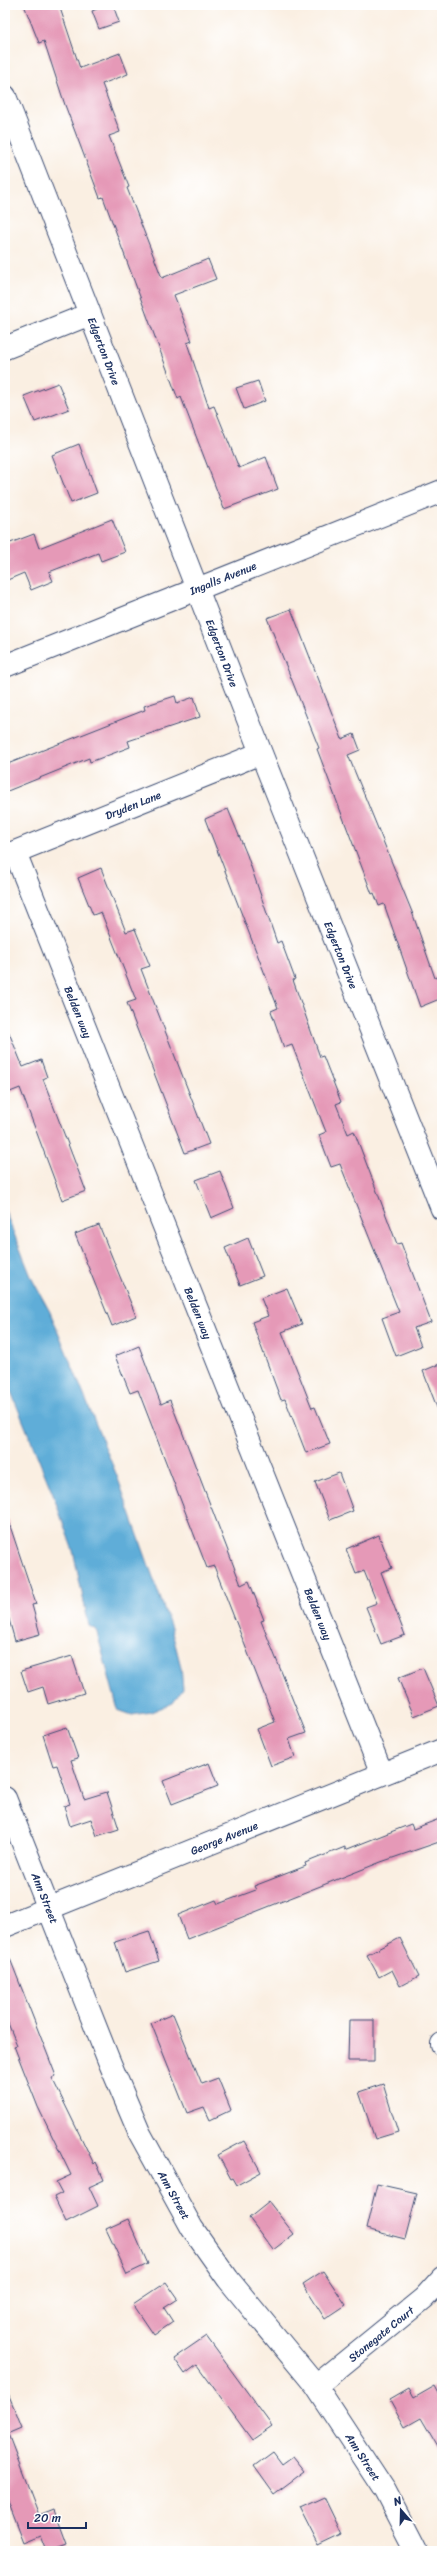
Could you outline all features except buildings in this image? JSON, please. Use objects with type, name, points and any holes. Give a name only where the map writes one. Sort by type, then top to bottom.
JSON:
[{"type":"street","name":"Edgerton Drive","points":[[5,96],[261,753],[442,1209]]},
{"type":"street","points":[[5,348],[90,314]]},
{"type":"street","name":"Ingalls Avenue","points":[[5,666],[442,491]]},
{"type":"street","name":"Dryden Lane","points":[[10,854],[261,753]]},
{"type":"street","name":"Belden way","points":[[10,854],[382,1774]]},
{"type":"street","name":"George Avenue","points":[[5,1926],[442,1750]]},
{"type":"street","name":"Ann Street","points":[[5,1798],[139,2132],[192,2228],[228,2279],[316,2386],[385,2491],[416,2551]]},
{"type":"street","name":"Stonegate Court","points":[[316,2386],[424,2298],[442,2278]]},
{"type":"water","points":[[5,1211],[32,1279],[50,1312],[117,1476],[171,1628],[181,1667],[183,1689],[173,1703],[151,1712],[132,1715],[118,1710],[96,1629],[89,1626],[73,1551],[54,1497],[5,1377]]}]
